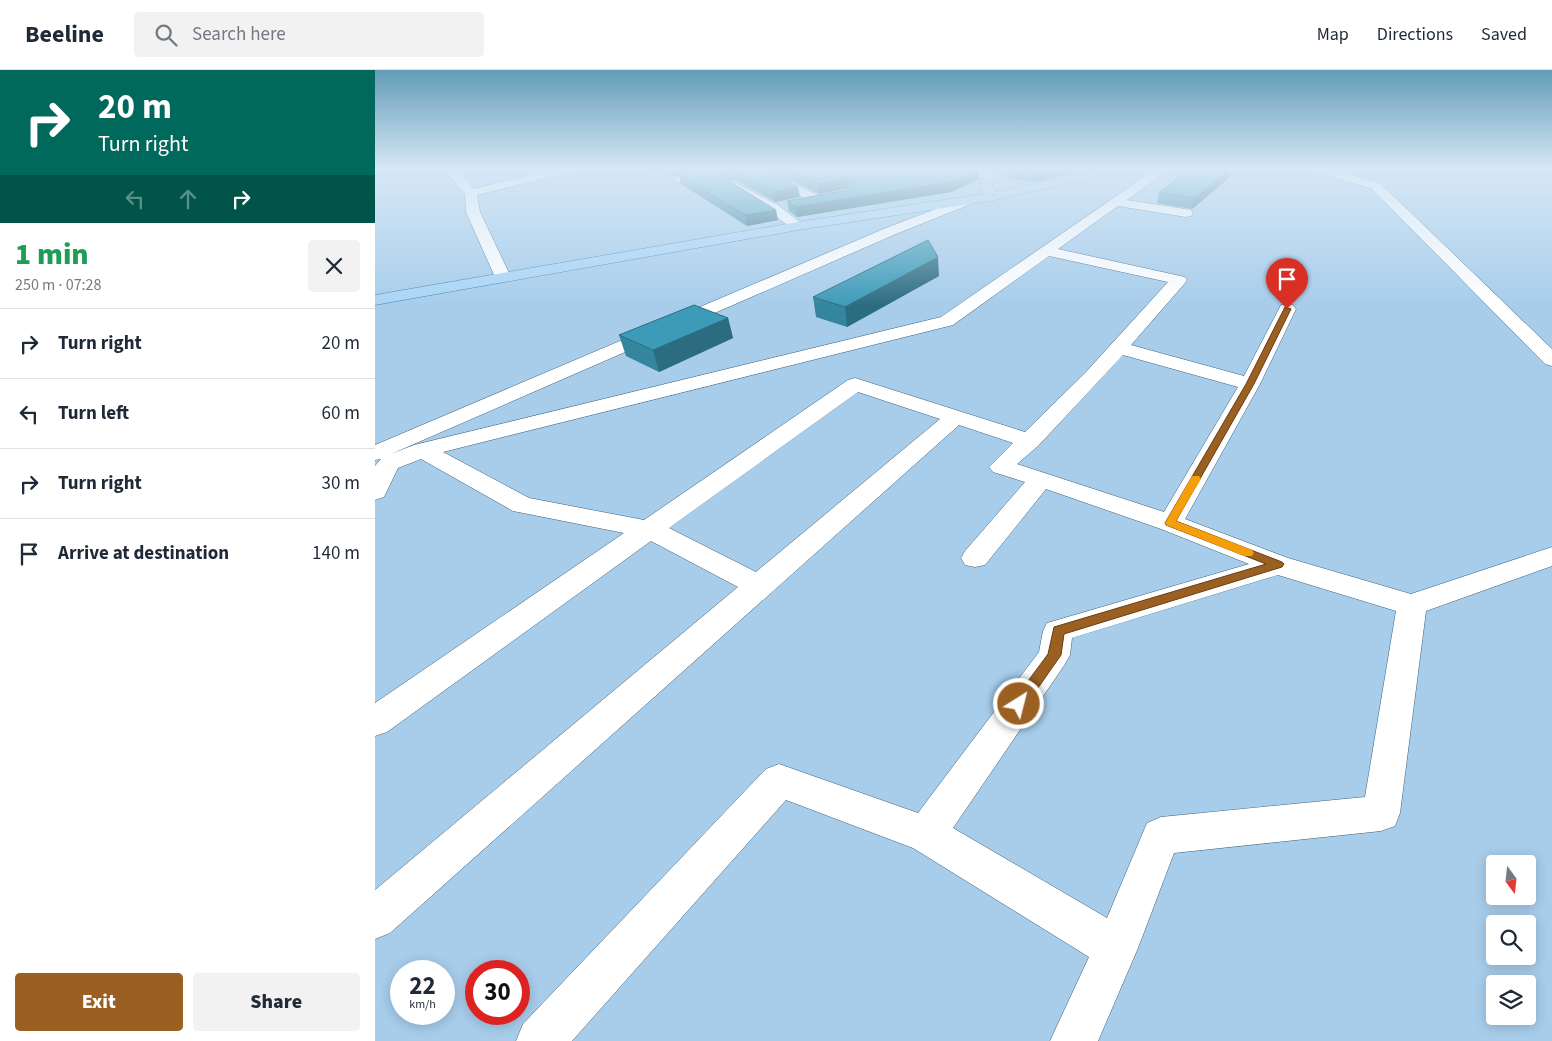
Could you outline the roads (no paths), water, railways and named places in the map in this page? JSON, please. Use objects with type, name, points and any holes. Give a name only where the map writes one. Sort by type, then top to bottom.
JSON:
[{"type":"main road","points":[[375,300],[866,215]]},
{"type":"street","points":[[475,215],[503,277]]},
{"type":"street","points":[[783,215],[798,226]]},
{"type":"street","points":[[375,453],[931,215]]},
{"type":"street","points":[[375,492],[388,464],[422,450],[947,321],[1097,215]]},
{"type":"street","points":[[1406,215],[1552,360]]},
{"type":"street","points":[[1047,251],[1179,280],[1119,348],[1030,441],[1001,467],[1170,523],[1278,564],[1412,605],[1552,556]]},
{"type":"street","points":[[1170,523],[1250,384],[1287,309]]},
{"type":"street","points":[[1119,348],[1250,384]]},
{"type":"street","points":[[375,722],[855,384],[1030,441]]},
{"type":"street","points":[[375,918],[956,416]]},
{"type":"street","points":[[399,442],[422,450],[522,504],[649,529],[759,586]]},
{"type":"street","points":[[975,558],[1041,479]]},
{"type":"street","points":[[926,834],[1054,655],[1058,631],[1278,564]]},
{"type":"street","points":[[1074,1041],[1161,836],[1381,813],[1412,605]]},
{"type":"street","points":[[540,1041],[779,782],[926,834],[1115,948]]}]
